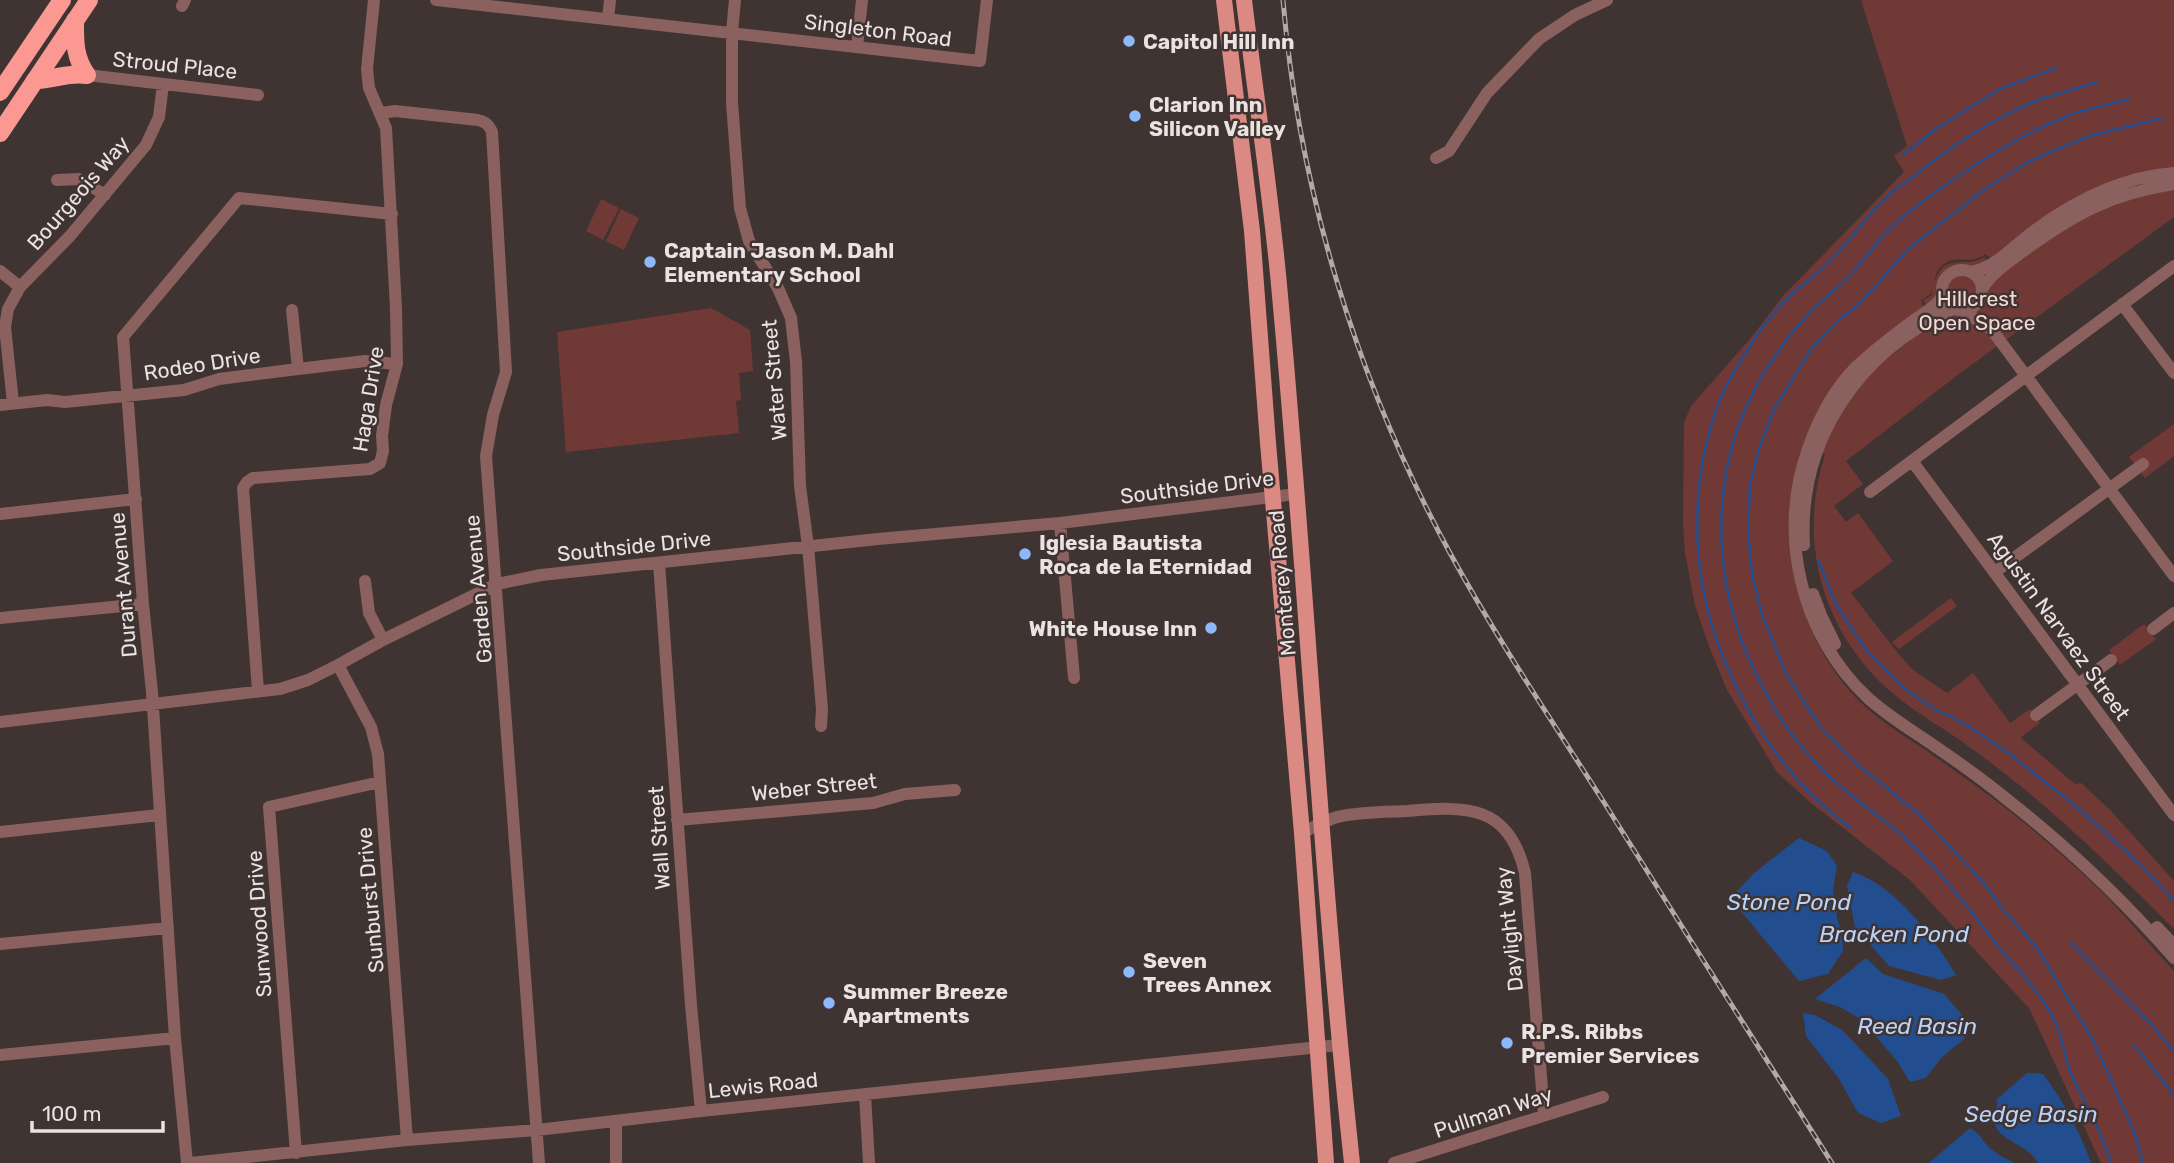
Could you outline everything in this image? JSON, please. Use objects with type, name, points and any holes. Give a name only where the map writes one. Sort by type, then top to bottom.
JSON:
[{"type":"highway","points":[[0,92],[62,0]]},
{"type":"highway","points":[[0,132],[89,0]]},
{"type":"highway","points":[[75,20],[75,50],[87,75]]},
{"type":"highway","points":[[35,80],[50,80],[72,73],[87,75]]},
{"type":"main road","name":"Monterey Road","points":[[1224,0],[1248,194],[1302,833],[1326,1163]]},
{"type":"main road","name":"Monterey Road","points":[[1244,0],[1278,276],[1339,1045],[1352,1163]]},
{"type":"main road","points":[[1248,194],[1268,191]]},
{"type":"street","name":"Haga Drive","points":[[258,691],[243,488],[253,478],[370,469],[380,463],[383,451],[386,405],[397,364],[397,308],[386,128],[369,88],[367,69],[374,0]]},
{"type":"street","name":"Singleton Road","points":[[436,0],[980,61],[987,0]]},
{"type":"street","points":[[608,19],[610,0]]},
{"type":"street","name":"Water Street","points":[[735,0],[732,103],[740,208],[749,240],[778,288],[791,318],[796,362],[800,486],[808,546],[822,709],[821,726]]},
{"type":"street","points":[[857,47],[862,0]]},
{"type":"street","points":[[1436,158],[1449,151],[1487,93],[1539,39],[1576,15],[1607,0]]},
{"type":"street","name":"Stroud Place","points":[[87,75],[258,94]]},
{"type":"street","name":"Bourgeois Way","points":[[7,404],[5,327],[8,309],[20,287],[70,236],[146,145],[159,117],[163,84]]},
{"type":"street","name":"Garden Avenue","points":[[381,113],[395,111],[485,121],[492,132],[506,372],[493,415],[486,456],[539,1163]]},
{"type":"street","points":[[1971,272],[1991,265],[2061,212],[2103,190],[2142,178],[2174,173]]},
{"type":"street","points":[[57,180],[79,179],[105,195]]},
{"type":"street","points":[[2174,184],[2144,189],[2093,206],[2042,237],[1993,275],[1975,306],[1958,310],[1918,328],[1874,362],[1848,392],[1825,430],[1809,475],[1803,523],[1806,561],[1816,605],[1836,645],[1872,691],[1894,710],[1984,772],[2035,812],[2104,873],[2174,945]]},
{"type":"street","name":"Durant Avenue","points":[[189,1163],[175,1038],[169,928],[123,337],[239,198],[391,214]]},
{"type":"street","points":[[1870,492],[2174,266]]},
{"type":"street","points":[[2174,576],[1992,330],[1983,307],[1979,279],[1971,272],[1963,270],[1952,273],[1945,281],[1939,300],[1929,310],[1878,347],[1854,369],[1831,399],[1808,449],[1796,496],[1794,523],[1801,583],[1813,622],[1838,664],[1886,714],[1984,781],[2049,833],[2113,893],[2174,958]]},
{"type":"street","points":[[0,271],[20,287]]},
{"type":"street","points":[[1943,291],[1945,300],[1992,330]]},
{"type":"street","points":[[2122,304],[2174,373]]},
{"type":"street","points":[[292,310],[298,369]]},
{"type":"street","name":"Rodeo Drive","points":[[7,404],[47,400],[65,402],[184,390],[219,379],[365,361],[397,364]]},
{"type":"street","name":"Agustin Narvaez Street","points":[[1912,461],[2174,815]]},
{"type":"street","points":[[1995,572],[2143,464]]},
{"type":"street","name":"Southside Drive","points":[[0,722],[280,690],[308,680],[497,584],[541,575],[808,546],[1060,523],[1296,494]]},
{"type":"street","points":[[0,514],[136,499]]},
{"type":"street","points":[[1060,523],[1074,678]]},
{"type":"street","name":"Wall Street","points":[[659,563],[701,1111]]},
{"type":"street","points":[[365,581],[369,612],[383,640]]},
{"type":"street","points":[[0,618],[143,604]]},
{"type":"street","points":[[2153,629],[2174,613]]},
{"type":"street","points":[[2036,715],[2111,660]]},
{"type":"street","name":"Sunburst Drive","points":[[338,665],[371,727],[378,754],[407,1140]]},
{"type":"street","name":"Sunwood Drive","points":[[296,1153],[269,807],[380,782]]},
{"type":"street","name":"Weber Street","points":[[677,820],[873,803],[905,794],[955,790]]},
{"type":"street","name":"Daylight Way","points":[[1302,833],[1339,816],[1448,808],[1484,814],[1512,838],[1521,855],[1525,873],[1544,1115]]},
{"type":"street","points":[[0,832],[159,815]]},
{"type":"street","points":[[0,944],[169,928]]},
{"type":"street","points":[[0,1055],[175,1038]]},
{"type":"street","name":"Lewis Road","points":[[189,1163],[407,1140],[537,1130],[1339,1045]]},
{"type":"street","points":[[865,1094],[869,1163]]},
{"type":"street","name":"Pullman Way","points":[[1394,1163],[1603,1097]]},
{"type":"street","points":[[616,1121],[616,1163]]},
{"type":"green space","points":[[1861,0],[2174,0],[2174,168],[2027,230],[1991,258],[1985,254],[1974,259],[1949,261],[1940,267],[1932,290],[1921,300],[1923,307],[1864,353],[1789,523],[1793,568],[1804,612],[1823,653],[1849,690],[1884,722],[1989,796],[2047,842],[2106,896],[2174,971],[2174,1163],[2101,1163],[2029,1008],[1910,880],[1811,803],[1777,772],[1727,690],[1695,605],[1685,553],[1683,525],[1684,423],[1691,406],[1750,339],[1783,296],[1904,172],[1894,156],[1907,146]]},
{"type":"green space","name":"Hillcrest Open Space","points":[[2174,184],[2174,217],[1959,374],[1846,461],[1863,484],[1834,506],[1846,522],[1858,513],[1893,561],[1851,593],[1901,657],[1913,670],[1947,693],[1973,673],[2010,723],[2030,709],[2040,723],[2021,737],[2022,739],[2075,784],[2081,783],[2111,811],[2174,881],[2174,929],[2043,805],[1951,734],[1897,697],[1867,667],[1847,641],[1832,612],[1815,551],[1814,519],[1817,487],[1825,455],[1822,453],[1838,418],[1871,374],[1936,320],[1923,300],[1931,296],[1942,268],[1947,264],[1984,257],[1988,261],[2061,224]]},
{"type":"green space","points":[[601,199],[619,208],[603,240],[586,231]]},
{"type":"green space","points":[[621,209],[639,218],[624,250],[606,241]]},
{"type":"green space","points":[[711,308],[750,330],[753,371],[739,373],[741,400],[736,401],[739,433],[566,452],[557,332]]},
{"type":"green space","points":[[2174,424],[2174,456],[2145,478],[2129,457]]},
{"type":"green space","points":[[1951,598],[1957,606],[1899,649],[1892,642]]},
{"type":"green space","points":[[2144,624],[2156,639],[2120,665],[2109,650]]},
{"type":"water","name":"Stone Pond","points":[[1799,838],[1827,851],[1837,866],[1833,890],[1843,951],[1828,974],[1799,981],[1740,910],[1736,892],[1754,873]]},
{"type":"water","name":"Bracken Pond","points":[[1853,872],[1884,888],[1912,914],[1937,945],[1956,975],[1941,980],[1889,966],[1855,927],[1847,886]]},
{"type":"water","name":"Reed Basin","points":[[1866,958],[1883,974],[1944,994],[1969,1023],[1964,1039],[1941,1058],[1926,1078],[1910,1082],[1897,1061],[1861,1019],[1840,1007],[1815,999]]},
{"type":"water","points":[[1803,1013],[1815,1015],[1842,1030],[1865,1054],[1888,1079],[1901,1116],[1881,1123],[1858,1113],[1839,1079],[1806,1036]]},
{"type":"water","name":"Sedge Basin","points":[[2027,1073],[2043,1074],[2076,1128],[2091,1163],[2038,1163],[2032,1155],[2000,1133],[1995,1125],[1994,1116],[1998,1103],[1996,1100]]},
{"type":"water","points":[[1970,1128],[1993,1150],[2014,1163],[1929,1163]]},
{"type":"waterway","points":[[1903,155],[1937,128],[2000,89],[2056,68]]},
{"type":"waterway","points":[[1851,828],[1812,795],[1779,757],[1740,694],[1716,639],[1701,573],[1698,507],[1707,440],[1717,407],[1735,369],[1770,318],[1783,302],[1836,255],[1888,196],[1954,146],[2002,117],[2036,101],[2097,82]]},
{"type":"waterway","points":[[2111,1163],[2098,1128],[2069,1068],[2057,1026],[2034,988],[1936,870],[1904,837],[1818,765],[1798,742],[1772,704],[1749,658],[1732,611],[1723,563],[1722,515],[1727,468],[1740,421],[1762,377],[1795,330],[1850,276],[1889,229],[1941,188],[2018,139],[2075,113],[2129,99]]},
{"type":"waterway","points":[[2142,1163],[2130,1122],[2092,1038],[2037,948],[1983,882],[1921,816],[1851,759],[1820,726],[1787,675],[1762,615],[1752,574],[1748,530],[1750,485],[1773,411],[1811,349],[1862,301],[1908,249],[1986,188],[2030,161],[2089,136],[2162,118]]},
{"type":"waterway","points":[[1818,560],[1837,606],[1866,650],[1905,689],[2010,754],[2085,814],[2144,868],[2174,901]]},
{"type":"waterway","points":[[2071,943],[2151,1024],[2174,1052]]},
{"type":"waterway","points":[[2134,1045],[2174,1095]]},
{"type":"railway","points":[[1283,0],[1303,144],[1338,285],[1387,422],[1417,489],[1450,553],[1506,648],[1832,1163]]},
{"type":"place","name":"Capitol Hill Inn","points":[[1129,41]]},
{"type":"place","name":"Clarion Inn Silicon Valley","points":[[1135,116]]},
{"type":"place","name":"Captain Jason M. Dahl Elementary School","points":[[650,262]]},
{"type":"place","name":"Iglesia Bautista Roca de la Eternidad","points":[[1025,554]]},
{"type":"place","name":"White House Inn","points":[[1211,628]]},
{"type":"place","name":"Seven Trees Annex","points":[[1129,972]]},
{"type":"place","name":"Summer Breeze Apartments","points":[[829,1003]]},
{"type":"place","name":"R.P.S. Ribbs Premier Services","points":[[1507,1043]]}]
